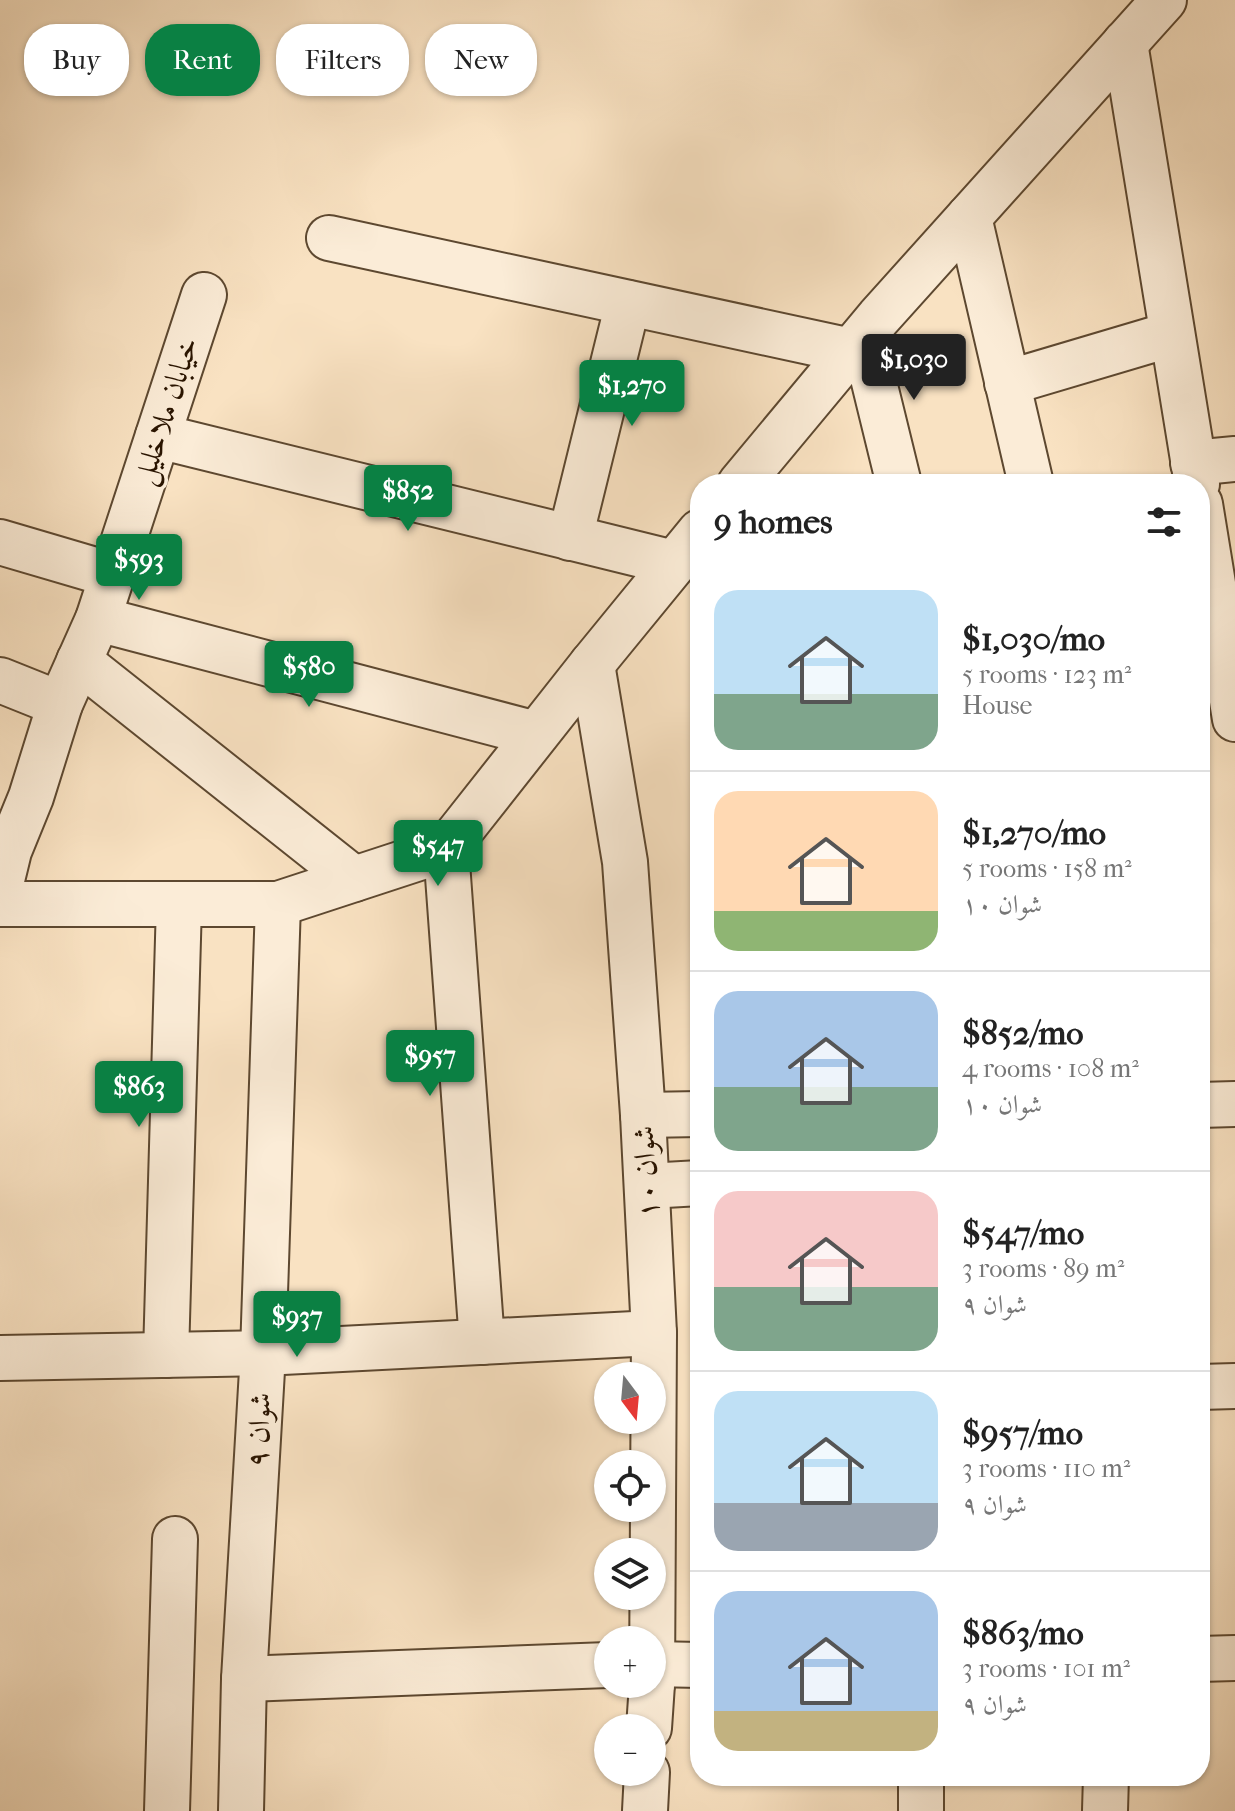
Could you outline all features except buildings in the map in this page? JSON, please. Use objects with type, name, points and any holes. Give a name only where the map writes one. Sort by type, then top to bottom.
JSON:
[{"type":"street","points":[[748,474],[857,344],[1164,0]]},
{"type":"street","points":[[1125,43],[1172,334],[1205,474]]},
{"type":"street","points":[[969,217],[1029,474]]},
{"type":"street","points":[[329,238],[628,303],[857,344]]},
{"type":"street","name":"خیابان ملاخلیل","points":[[3,862],[31,797],[60,704],[98,619],[204,295]]},
{"type":"street","points":[[570,538],[628,303]]},
{"type":"street","points":[[1007,383],[1172,334]]},
{"type":"street","points":[[857,344],[896,474]]},
{"type":"street","points":[[158,436],[570,538],[687,548]]},
{"type":"street","points":[[1210,507],[1230,656],[1235,719]]},
{"type":"street","points":[[0,542],[112,575]]},
{"type":"street","points":[[0,904],[278,904],[446,849],[687,548]]},
{"type":"street","points":[[98,619],[536,734]]},
{"type":"street","points":[[79,661],[354,879]]},
{"type":"street","name":"شوان ۱۰","points":[[592,664],[625,862],[643,1115],[654,1333],[652,1626]]},
{"type":"street","points":[[0,680],[60,704]]},
{"type":"street","points":[[446,849],[482,1342]]},
{"type":"street","points":[[166,1355],[179,904]]},
{"type":"street","name":"شوان ۹","points":[[241,1811],[244,1679],[263,1353],[278,904]]},
{"type":"street","points":[[1210,1105],[1235,1104]]},
{"type":"street","points":[[643,1115],[690,1114]]},
{"type":"street","points":[[647,1186],[690,1184]]},
{"type":"street","points":[[0,1358],[263,1353],[654,1333]]},
{"type":"street","points":[[1210,1387],[1235,1386]]},
{"type":"street","points":[[167,1811],[175,1539]]},
{"type":"street","points":[[1210,1659],[1235,1658]]},
{"type":"street","points":[[244,1679],[594,1666]]},
{"type":"street","points":[[666,1671],[690,1667]]},
{"type":"street","points":[[645,1811],[646,1786]]},
{"type":"street","points":[[921,1786],[921,1811]]},
{"type":"street","points":[[1105,1811],[1106,1786]]}]
